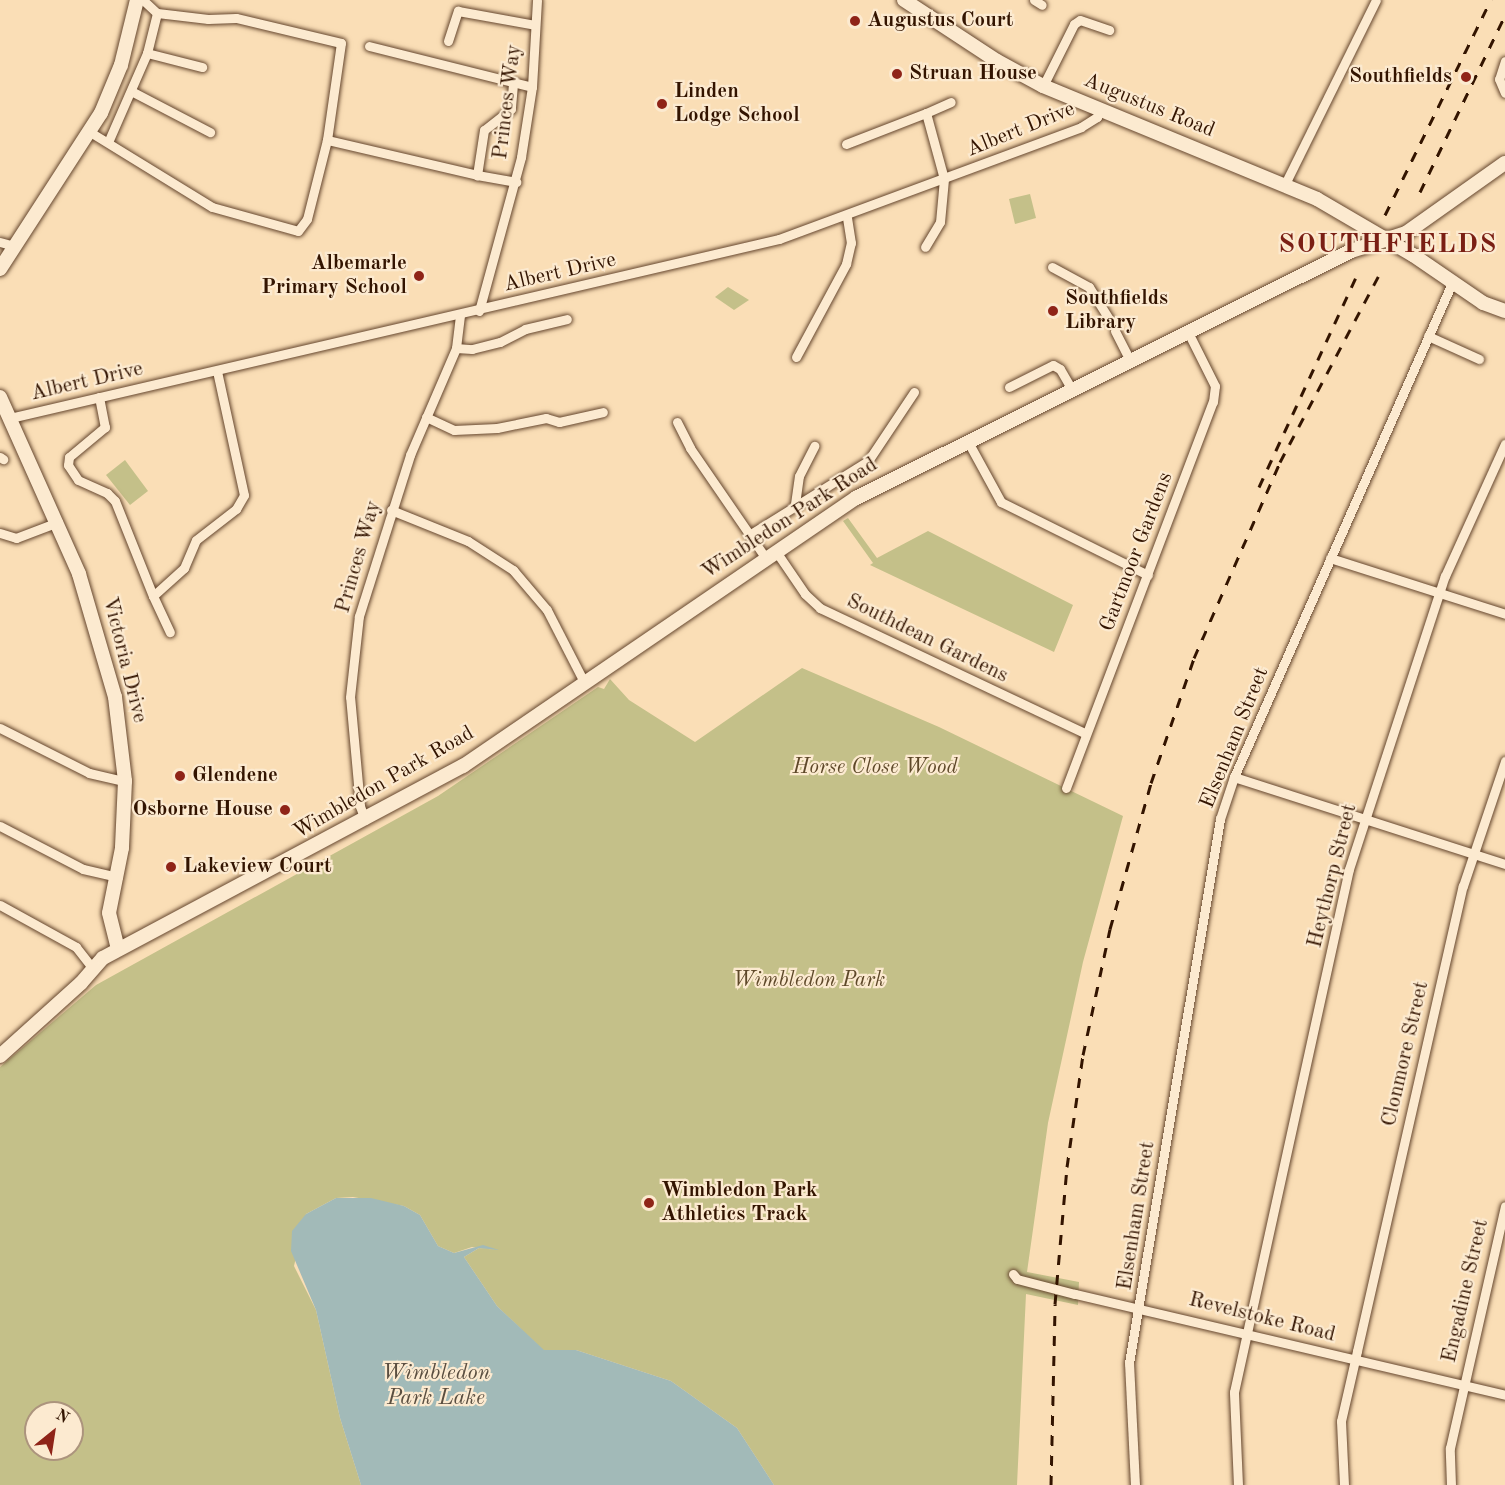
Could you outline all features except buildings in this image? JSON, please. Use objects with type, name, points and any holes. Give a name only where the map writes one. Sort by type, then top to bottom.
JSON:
[{"type":"street","points":[[0,269],[90,132],[115,82],[137,0]]},
{"type":"street","points":[[90,132],[109,140],[219,211],[298,231],[307,219],[327,140],[341,43],[236,18],[208,19],[157,13],[143,0]]},
{"type":"street","name":"Princes Way","points":[[479,311],[516,182],[532,87],[537,0]]},
{"type":"street","name":"Augustus Road","points":[[904,0],[997,61],[1043,86],[1285,184],[1386,238],[1483,303],[1505,311]]},
{"type":"street","points":[[1285,184],[1376,0]]},
{"type":"street","points":[[448,41],[458,11],[535,25]]},
{"type":"street","points":[[109,140],[133,92],[147,53],[157,13]]},
{"type":"street","points":[[1043,86],[1074,24],[1080,20],[1109,30]]},
{"type":"street","points":[[369,46],[532,87]]},
{"type":"street","points":[[147,53],[202,67]]},
{"type":"street","points":[[1505,61],[1499,79],[1505,93]]},
{"type":"street","points":[[477,175],[484,130],[511,109],[513,84]]},
{"type":"street","points":[[133,92],[210,132]]},
{"type":"street","points":[[846,144],[951,102]]},
{"type":"street","name":"Albert Drive","points":[[10,418],[754,246],[847,217],[1081,127],[1097,117],[1100,110]]},
{"type":"street","points":[[925,248],[940,222],[944,179],[926,113]]},
{"type":"street","points":[[327,140],[516,182]]},
{"type":"street","name":"Wimbledon Park Road","points":[[0,1056],[93,969],[118,949],[463,766],[770,554],[856,498],[1130,358],[1351,250],[1417,227],[1505,163]]},
{"type":"street","points":[[796,357],[846,264],[851,243],[847,217]]},
{"type":"street","points":[[0,242],[14,246]]},
{"type":"street","points":[[1053,267],[1089,286],[1110,321]]},
{"type":"street","name":"Elsenham Street","points":[[1135,1485],[1129,1364],[1214,847],[1234,777],[1452,283]]},
{"type":"street","name":"Princes Way","points":[[365,820],[358,788],[351,670],[359,616],[391,510],[426,417],[456,348],[460,315]]},
{"type":"street","points":[[456,348],[472,349],[500,342],[525,329],[567,319]]},
{"type":"street","name":"Gartmoor Gardens","points":[[1066,788],[1215,393],[1187,330]]},
{"type":"street","points":[[1115,331],[1130,358]]},
{"type":"street","points":[[1428,336],[1479,359]]},
{"type":"street","points":[[1009,387],[1053,365],[1060,369],[1071,388]]},
{"type":"street","points":[[153,596],[184,567],[196,540],[236,509],[244,495],[217,371]]},
{"type":"street","points":[[749,535],[873,456],[914,392]]},
{"type":"street","name":"Victoria Drive","points":[[0,397],[58,522],[103,645],[122,735],[125,781],[118,877],[110,913],[118,949]]},
{"type":"street","points":[[99,397],[105,428],[69,457],[68,465],[78,480],[107,493],[115,501],[170,632]]},
{"type":"street","points":[[426,417],[454,430],[497,428],[546,418],[559,422],[603,412]]},
{"type":"street","name":"Southdean Gardens","points":[[677,422],[690,448],[749,535],[770,554],[820,608],[1085,733]]},
{"type":"street","points":[[967,440],[1001,502],[1148,575]]},
{"type":"street","name":"Heythorp Street","points":[[1238,1485],[1234,1392],[1349,870],[1440,592],[1505,444]]},
{"type":"street","points":[[795,504],[799,476],[814,446]]},
{"type":"street","points":[[391,510],[468,541],[513,570],[547,610],[584,682]]},
{"type":"street","points":[[0,533],[16,538],[58,522]]},
{"type":"street","points":[[1330,558],[1505,614]]},
{"type":"street","points":[[0,728],[89,773],[125,781]]},
{"type":"street","name":"Clonmore Street","points":[[1344,1485],[1341,1421],[1473,853],[1505,761]]},
{"type":"street","points":[[1234,777],[1505,864]]},
{"type":"street","points":[[0,826],[83,869],[118,877]]},
{"type":"street","points":[[0,905],[76,947],[93,969]]},
{"type":"street","name":"Engadine Street","points":[[1451,1485],[1450,1448],[1505,1206]]},
{"type":"street","name":"Revelstoke Road","points":[[1013,1274],[1039,1285],[1248,1332],[1505,1395]]},
{"type":"green space","points":[[1030,194],[1036,218],[1015,224],[1009,199]]},
{"type":"green space","points":[[728,287],[749,300],[734,310],[715,297]]},
{"type":"green space","points":[[125,460],[148,491],[130,505],[106,475]]},
{"type":"green space","points":[[848,518],[877,558],[928,531],[1073,605],[1054,652],[870,565],[873,563],[843,521]]},
{"type":"green space","points":[[802,668],[939,727],[1123,816],[1083,962],[1048,1123],[1027,1272],[1079,1282],[1078,1305],[1026,1294],[1017,1485],[774,1485],[737,1428],[671,1381],[576,1350],[544,1351],[497,1306],[464,1257],[479,1248],[498,1250],[472,1247],[454,1253],[438,1246],[420,1215],[404,1206],[353,1197],[336,1198],[306,1214],[294,1266],[316,1310],[340,1418],[361,1485],[0,1485],[0,1067],[96,985],[438,796],[598,687],[604,689],[610,679],[629,700],[695,742]]},
{"type":"water","name":"Wimbledon Park Lake","points":[[336,1198],[371,1198],[404,1206],[420,1215],[438,1246],[454,1253],[483,1245],[499,1250],[479,1248],[464,1257],[497,1306],[544,1350],[576,1350],[671,1381],[737,1428],[774,1485],[361,1485],[340,1418],[316,1310],[291,1251],[292,1231],[306,1214]]},
{"type":"railway","points":[[1385,215],[1491,0]]},
{"type":"railway","points":[[1420,192],[1505,15]]},
{"type":"railway","points":[[1051,1485],[1055,1304],[1067,1167],[1083,1055],[1110,929],[1151,783],[1194,658],[1280,462],[1381,271]]},
{"type":"railway","points":[[1259,487],[1356,277]]},
{"type":"place","name":"Augustus Court","points":[[855,21]]},
{"type":"place","name":"Struan House","points":[[897,74]]},
{"type":"place","name":"Southfields","points":[[1466,77]]},
{"type":"place","name":"Linden Lodge School","points":[[662,104]]},
{"type":"place","name":"Albemarle Primary School","points":[[419,276]]},
{"type":"place","name":"Southfields Library","points":[[1053,311]]},
{"type":"place","name":"Glendene","points":[[180,776]]},
{"type":"place","name":"Osborne House","points":[[285,810]]},
{"type":"place","name":"Lakeview Court","points":[[171,867]]},
{"type":"place","name":"Wimbledon Park Athletics Track","points":[[649,1203]]},
{"type":"district","name":"SOUTHFIELDS","points":[[1388,245]]},
{"type":"park label","name":"Horse Close Wood","points":[[875,768]]},
{"type":"park label","name":"Wimbledon Park","points":[[809,981]]}]
